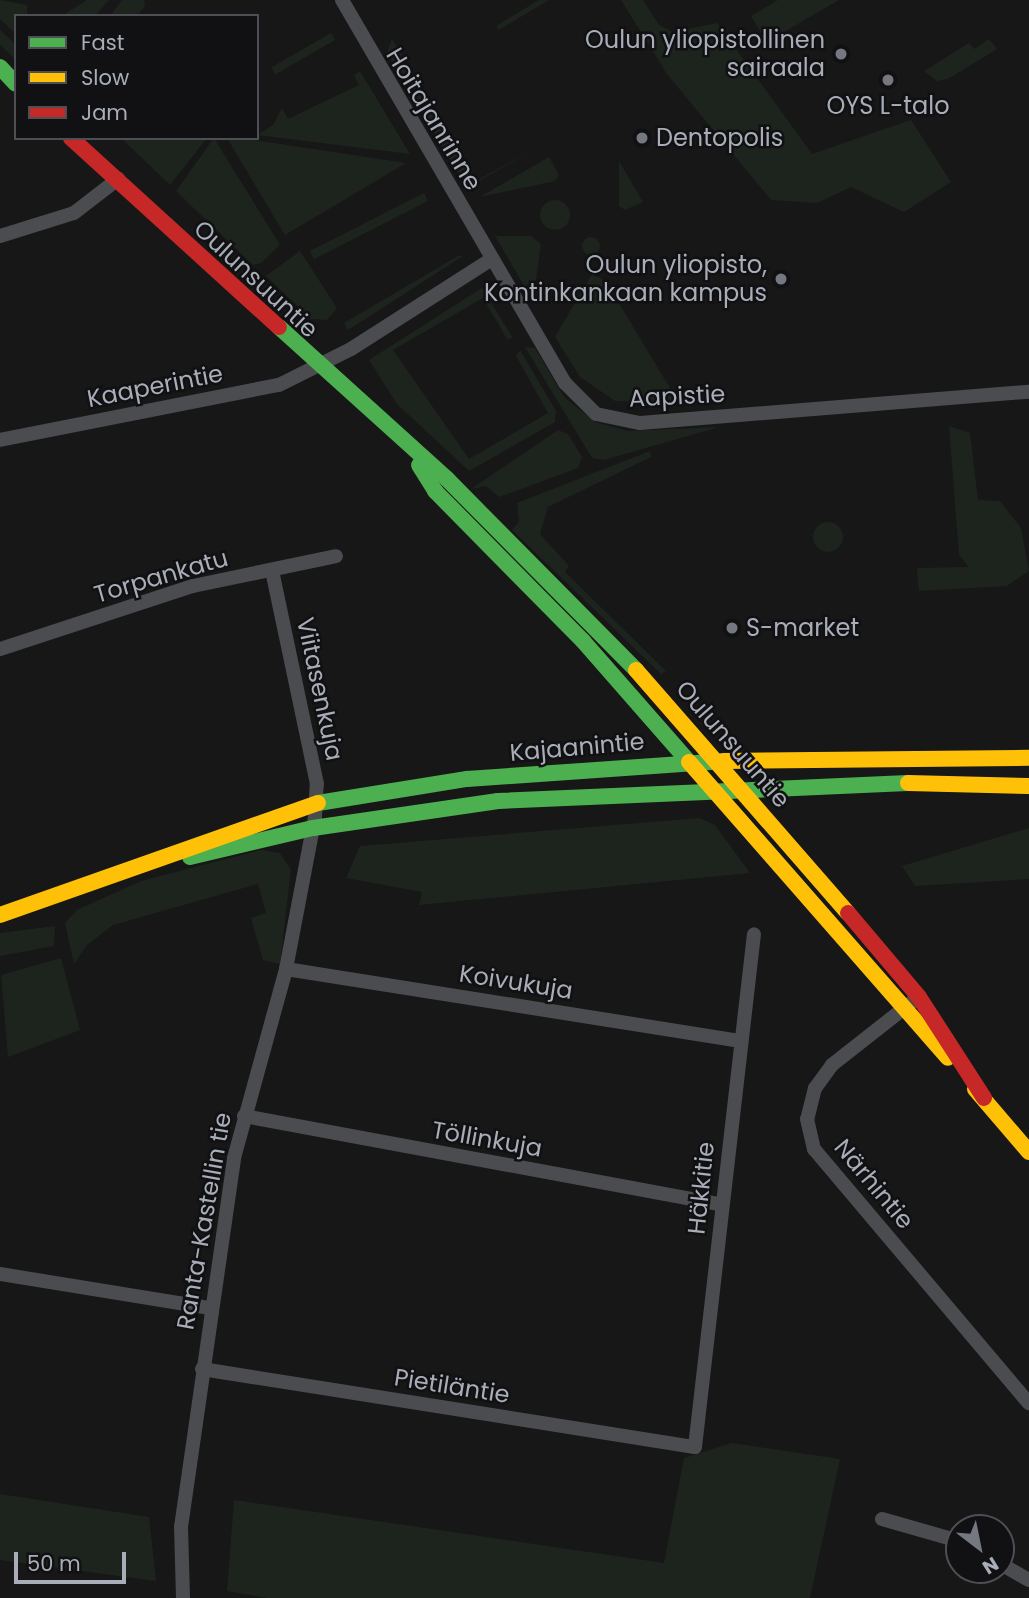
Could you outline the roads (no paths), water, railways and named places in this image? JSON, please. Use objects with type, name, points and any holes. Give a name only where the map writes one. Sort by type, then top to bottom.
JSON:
[{"type":"main road","points":[[0,67],[14,82]]},
{"type":"main road","name":"Oulunsuuntie","points":[[73,140],[315,365],[411,452],[447,479],[720,760],[919,997],[984,1098]]},
{"type":"main road","name":"Oulunsuuntie","points":[[411,452],[435,491],[542,596],[1029,1152]]},
{"type":"main road","name":"Kajaanintie","points":[[0,915],[141,867],[315,816],[467,779],[686,761],[1029,758]]},
{"type":"main road","name":"Kajaanintie","points":[[141,867],[315,816],[711,787],[1029,786]]},
{"type":"street","name":"Hoitajanrinne","points":[[342,0],[492,260]]},
{"type":"street","points":[[0,236],[75,213],[118,179]]},
{"type":"street","points":[[315,365],[351,349],[492,260]]},
{"type":"street","name":"Aapistie","points":[[492,260],[579,402],[617,422],[1029,392]]},
{"type":"street","name":"Kaaperintie","points":[[0,440],[279,385],[315,365]]},
{"type":"street","name":"Torpankatu","points":[[0,649],[193,586],[336,556]]},
{"type":"street","name":"Viitasenkuja","points":[[272,571],[315,816]]},
{"type":"street","name":"Ranta-Kastellin tie","points":[[183,1598],[181,1527],[211,1308],[244,1116],[286,969],[315,816]]},
{"type":"street","name":"Häkkitie","points":[[695,1447],[739,1041],[754,934]]},
{"type":"street","name":"Koivukuja","points":[[286,969],[739,1041]]},
{"type":"street","name":"Närhintie","points":[[919,997],[832,1065],[815,1088],[807,1119],[814,1149],[1029,1403]]},
{"type":"street","name":"Töllinkuja","points":[[244,1116],[722,1205]]},
{"type":"street","points":[[0,1274],[211,1308]]},
{"type":"street","name":"Pietiläntie","points":[[202,1369],[695,1447]]},
{"type":"street","points":[[882,1518],[945,1537]]},
{"type":"place","name":"Oulun yliopistollinen sairaala","points":[[841,54]]},
{"type":"place","name":"OYS L-talo","points":[[888,80]]},
{"type":"place","name":"Dentopolis","points":[[642,138]]},
{"type":"place","name":"Oulun yliopisto, Kontinkankaan kampus","points":[[781,279]]},
{"type":"place","name":"S-market","points":[[732,628]]}]
